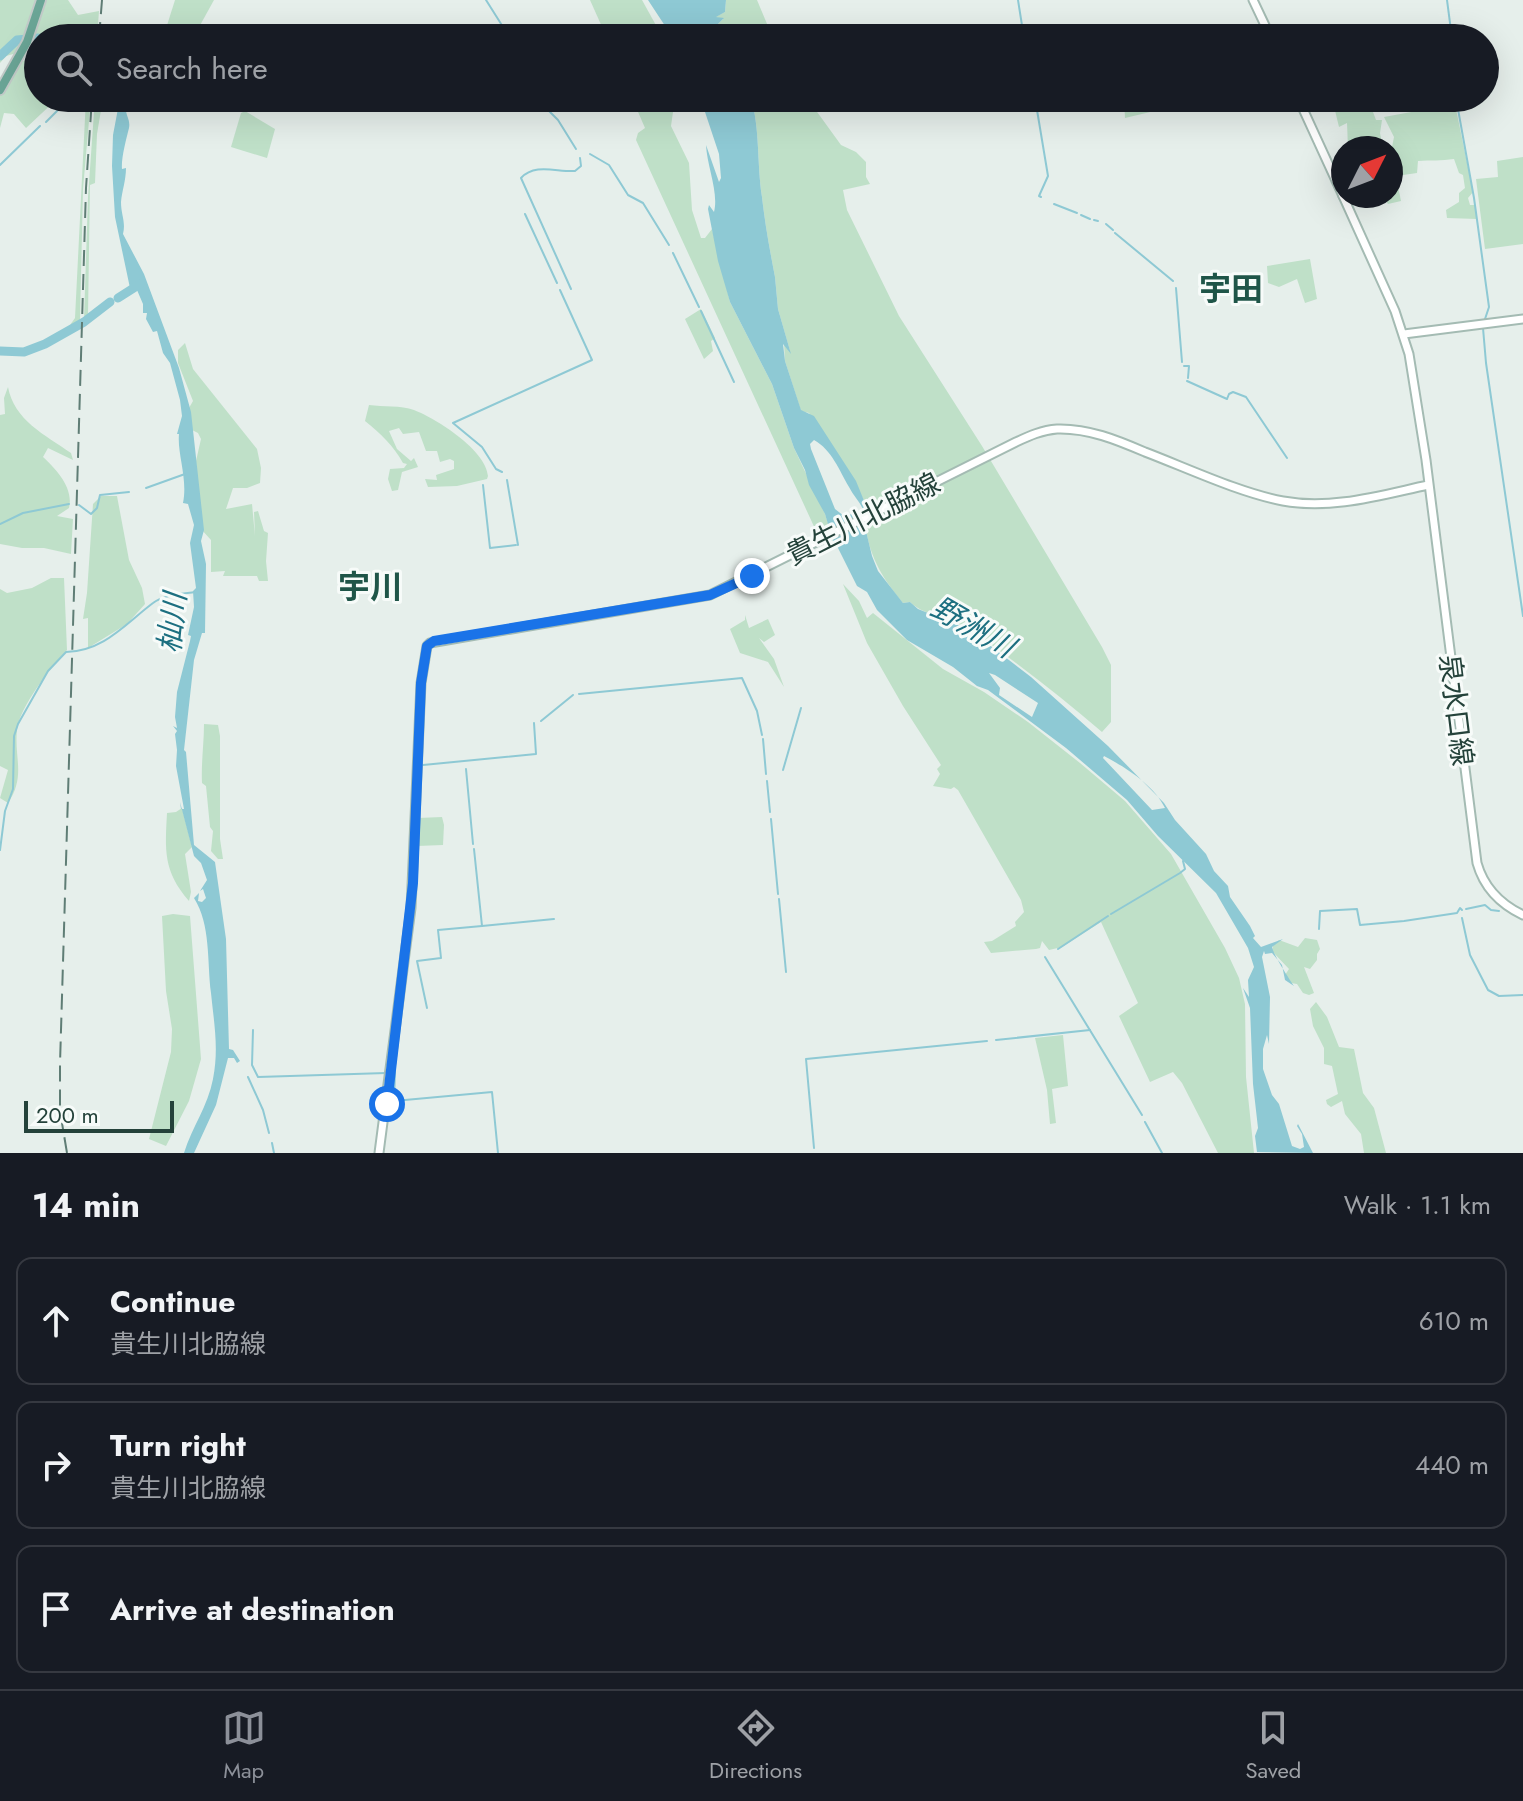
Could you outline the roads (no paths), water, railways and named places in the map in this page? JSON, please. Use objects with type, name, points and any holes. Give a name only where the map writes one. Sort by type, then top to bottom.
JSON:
[{"type":"main road","points":[[33,24],[41,0]]},
{"type":"main road","points":[[1253,0],[1264,24]]},
{"type":"main road","points":[[0,90],[24,45]]},
{"type":"main road","points":[[1304,112],[1331,170]]},
{"type":"main road","points":[[1348,208],[1404,334],[1419,413],[1428,485]]},
{"type":"main road","points":[[1404,334],[1523,319]]},
{"type":"main road","name":"貴生川北脇線","points":[[379,1153],[411,908],[421,683],[427,646],[434,641],[710,595],[1031,435],[1056,429],[1114,439],[1255,494],[1287,502],[1323,504],[1349,501],[1428,485]]},
{"type":"main road","name":"泉水口線","points":[[1428,485],[1477,863],[1495,896],[1523,915]]},
{"type":"water","points":[[648,0],[726,0],[725,12],[716,17],[724,18],[718,24],[664,24]]},
{"type":"water","points":[[117,112],[126,112],[129,125],[122,165],[122,169],[126,168],[121,202],[123,234],[144,274],[179,368],[191,412],[204,530],[201,541],[206,564],[205,633],[202,633],[194,660],[184,750],[194,845],[215,862],[226,939],[229,1049],[240,1061],[237,1063],[234,1058],[228,1058],[216,1105],[194,1153],[184,1153],[211,1089],[216,1047],[206,931],[194,898],[199,893],[198,901],[206,898],[203,889],[200,891],[207,880],[201,863],[194,856],[182,809],[176,766],[177,731],[173,726],[177,728],[177,692],[191,636],[188,635],[194,607],[193,591],[196,588],[190,543],[194,525],[188,504],[183,503],[184,484],[177,434],[182,416],[180,400],[157,331],[153,332],[146,319],[147,313],[143,313],[137,290],[130,288],[115,217],[113,135]]},
{"type":"water","points":[[705,112],[754,112],[760,185],[778,309],[791,354],[783,344],[785,361],[801,410],[814,416],[856,481],[869,513],[865,527],[878,571],[903,603],[910,602],[918,609],[970,630],[1031,677],[1108,746],[1142,781],[1112,760],[1103,758],[1152,810],[1165,808],[1158,796],[1206,854],[1214,871],[1228,886],[1230,897],[1261,947],[1283,939],[1272,947],[1278,960],[1272,953],[1265,954],[1264,951],[1262,957],[1270,997],[1269,1044],[1267,1035],[1263,1069],[1272,1095],[1279,1104],[1292,1146],[1304,1147],[1298,1124],[1313,1153],[1257,1152],[1250,1008],[1243,988],[1249,997],[1248,980],[1254,967],[1248,948],[1216,893],[1158,836],[1127,800],[1066,748],[988,690],[907,640],[877,610],[867,592],[857,586],[809,485],[772,384],[730,302],[708,209],[709,205],[714,212],[715,196],[706,145],[719,182],[719,154]],"holes":[[[814,440],[826,449],[863,509],[861,512],[844,516],[835,509],[810,444]],[[989,673],[1038,703],[1032,717],[999,695],[1000,688]]]},
{"type":"water","points":[[1283,968],[1294,986],[1285,980]]},
{"type":"waterway","points":[[486,0],[501,24]]},
{"type":"waterway","points":[[1018,0],[1022,24]]},
{"type":"waterway","points":[[1447,0],[1450,24]]},
{"type":"waterway","points":[[0,56],[17,40],[24,39]]},
{"type":"waterway","points":[[46,122],[56,112]]},
{"type":"waterway","points":[[550,112],[576,149]]},
{"type":"waterway","points":[[1037,112],[1048,176],[1041,197]]},
{"type":"waterway","points":[[1459,112],[1489,307],[1484,322]]},
{"type":"waterway","points":[[0,165],[40,126]]},
{"type":"waterway","points":[[590,154],[609,165],[628,195],[643,203],[669,245]]},
{"type":"waterway","points":[[571,289],[521,178],[539,169],[575,171],[581,166],[580,158]]},
{"type":"waterway","points":[[1054,204],[1077,213]]},
{"type":"waterway","points":[[525,214],[557,283]]},
{"type":"waterway","points":[[1081,215],[1090,219]]},
{"type":"waterway","points":[[1094,220],[1098,221]]},
{"type":"waterway","points":[[1106,224],[1113,230]]},
{"type":"waterway","points":[[1115,233],[1173,281]]},
{"type":"waterway","points":[[673,253],[699,307]]},
{"type":"waterway","points":[[118,298],[140,284]]},
{"type":"waterway","points":[[1176,288],[1182,362]]},
{"type":"waterway","points":[[502,472],[496,469],[482,447],[453,423],[592,360],[560,290]]},
{"type":"waterway","points":[[0,351],[24,352],[45,344],[84,322],[110,302]]},
{"type":"waterway","points":[[701,311],[734,382]]},
{"type":"waterway","points":[[1483,328],[1523,616]]},
{"type":"waterway","points":[[1184,366],[1189,366],[1188,378]]},
{"type":"waterway","points":[[1187,381],[1227,399],[1233,392],[1246,397],[1287,458]]},
{"type":"waterway","points":[[146,488],[185,474]]},
{"type":"waterway","points":[[507,480],[518,545]]},
{"type":"waterway","points":[[483,485],[490,548],[516,545]]},
{"type":"waterway","points":[[79,505],[91,514],[97,508],[100,495],[129,492]]},
{"type":"waterway","points":[[0,524],[23,513],[69,504]]},
{"type":"waterway","name":"杣川","points":[[0,850],[5,811],[13,789],[14,736],[48,671],[66,652],[103,642],[157,600],[195,592]]},
{"type":"waterway","points":[[579,694],[742,678],[757,711],[762,735]]},
{"type":"waterway","points":[[541,721],[573,695]]},
{"type":"waterway","points":[[783,770],[801,708]]},
{"type":"waterway","points":[[423,765],[536,754],[534,723]]},
{"type":"waterway","points":[[763,739],[766,774]]},
{"type":"waterway","points":[[466,769],[473,844]]},
{"type":"waterway","points":[[767,781],[770,812]]},
{"type":"waterway","points":[[771,819],[778,894]]},
{"type":"waterway","points":[[474,849],[482,926],[554,919]]},
{"type":"waterway","points":[[1111,914],[1180,873],[1185,869],[1183,861]]},
{"type":"waterway","points":[[779,899],[786,972]]},
{"type":"waterway","points":[[1466,909],[1485,905],[1499,911]]},
{"type":"waterway","points":[[1319,929],[1320,911],[1357,909],[1360,925],[1404,921],[1462,910]]},
{"type":"waterway","points":[[1058,949],[1108,916]]},
{"type":"waterway","points":[[1462,918],[1470,955],[1488,990],[1499,996],[1523,995]]},
{"type":"waterway","points":[[427,1008],[417,961],[441,958],[438,930],[482,926]]},
{"type":"waterway","points":[[1045,957],[1142,1115]]},
{"type":"waterway","points":[[253,1030],[252,1065],[258,1077],[386,1073]]},
{"type":"waterway","points":[[996,1040],[1090,1030]]},
{"type":"waterway","points":[[814,1148],[806,1059],[987,1041]]},
{"type":"waterway","points":[[395,1072],[394,1101],[492,1092],[498,1153]]},
{"type":"waterway","points":[[248,1077],[263,1110],[269,1133]]},
{"type":"waterway","points":[[1145,1122],[1162,1153]]},
{"type":"waterway","points":[[272,1143],[274,1153]]},
{"type":"railway","points":[[100,24],[102,0]]},
{"type":"railway","points":[[67,1153],[60,1111],[60,1064],[86,188],[91,112]]},
{"type":"district","name":"宇田","points":[[1231,289]]},
{"type":"district","name":"宇川","points":[[370,587]]},
{"type":"water label","name":"野洲川","points":[[973,627]]}]
